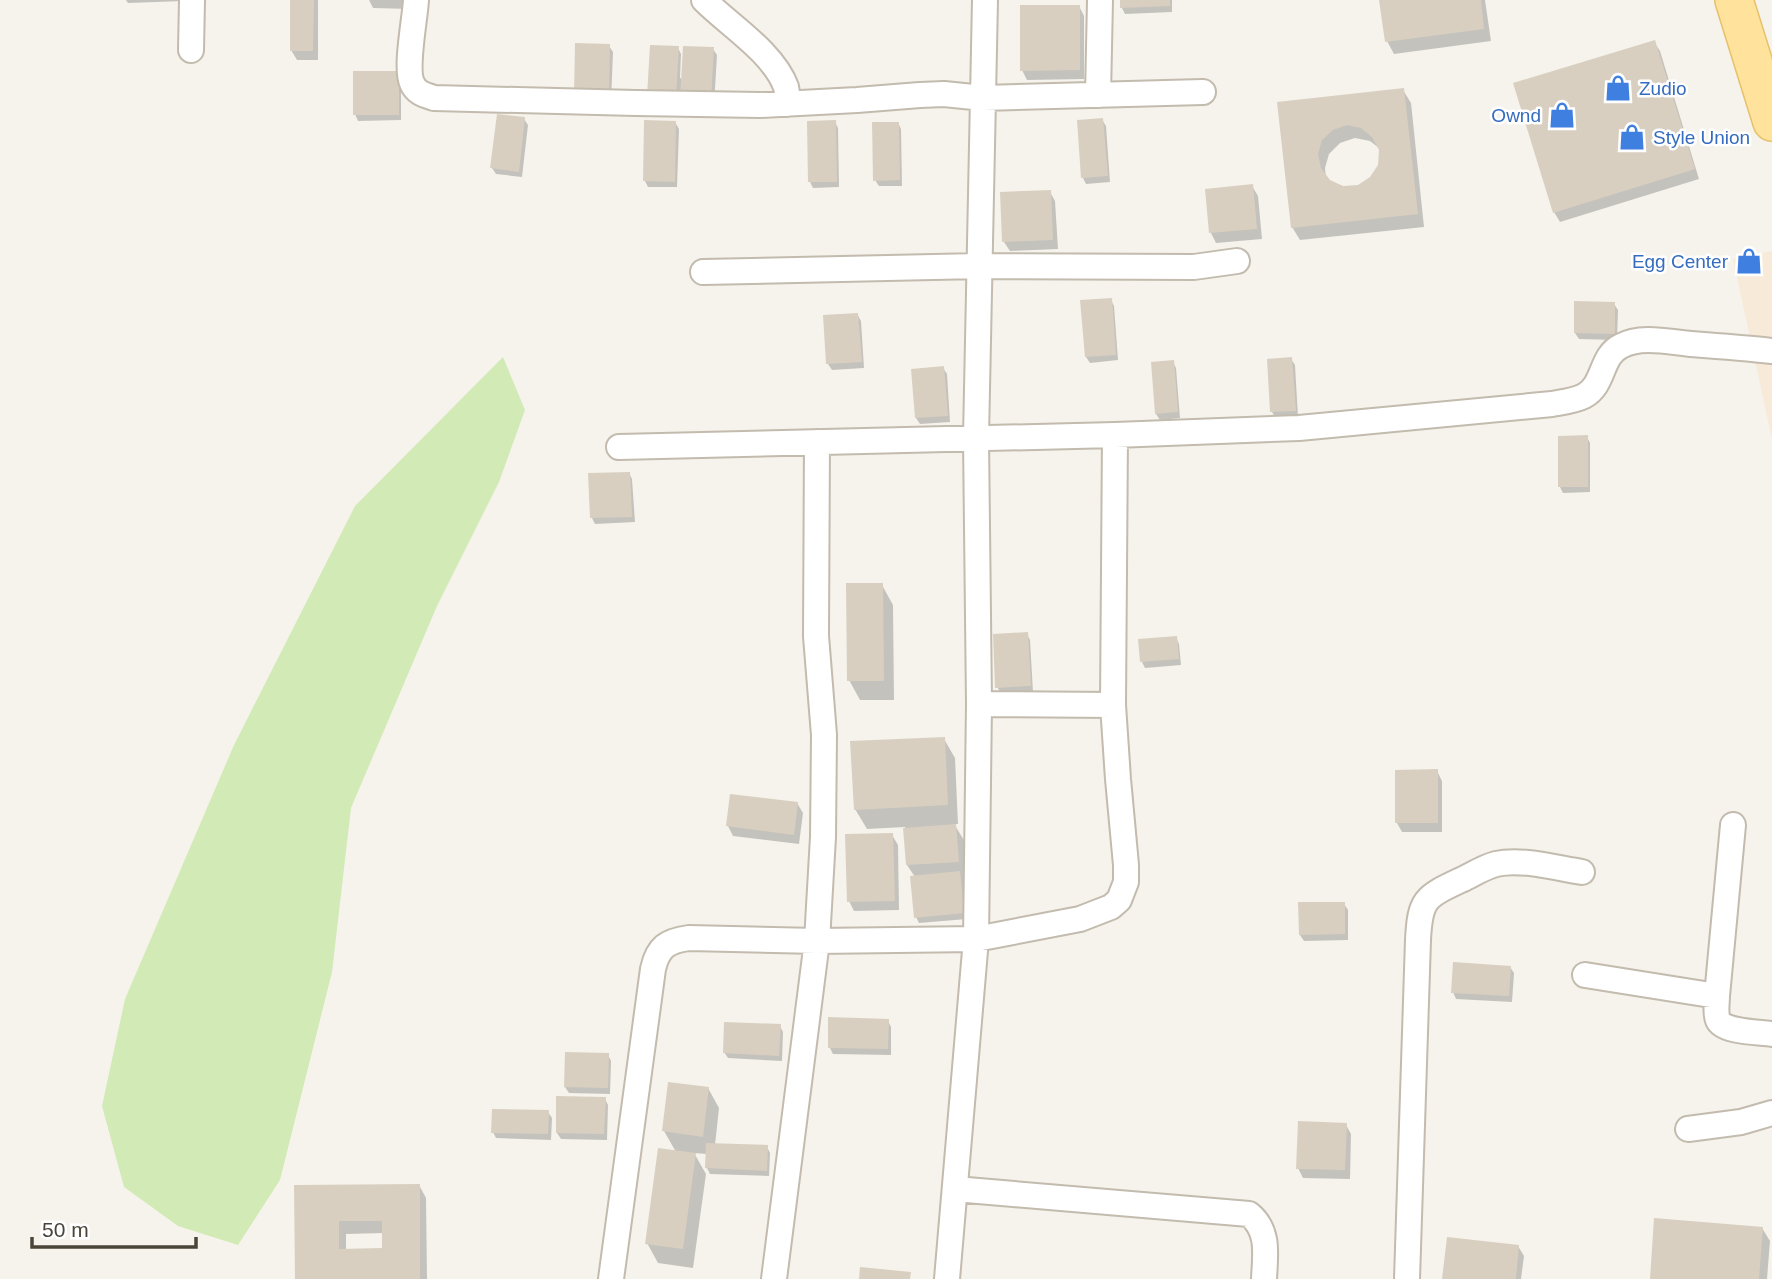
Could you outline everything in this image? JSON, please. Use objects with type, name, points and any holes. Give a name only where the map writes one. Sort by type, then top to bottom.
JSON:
[{"type":"main road","points":[[1734,0],[1772,122]]},
{"type":"main road","points":[[1751,0],[1772,66]]},
{"type":"street","points":[[191,50],[192,0]]},
{"type":"street","points":[[416,0],[411,82],[422,94],[445,98],[636,103],[788,103],[944,94],[983,98],[1203,92]]},
{"type":"street","points":[[704,0],[776,69],[786,89],[788,103]]},
{"type":"street","points":[[947,1279],[976,939],[979,704],[975,438],[985,0]]},
{"type":"street","points":[[1098,95],[1100,0]]},
{"type":"street","points":[[703,272],[979,266],[1194,267],[1237,261]]},
{"type":"street","points":[[619,447],[1299,428],[1574,400],[1591,391],[1597,384],[1612,352],[1631,342],[1772,351]]},
{"type":"street","points":[[611,1279],[653,969],[659,951],[671,942],[689,939],[976,939],[1080,919],[1119,901],[1126,882],[1126,865],[1113,705],[1115,435]]},
{"type":"street","points":[[774,1279],[817,941],[823,837],[824,735],[816,636],[817,442]]},
{"type":"street","points":[[979,704],[1113,705]]},
{"type":"street","points":[[1733,825],[1717,996],[1718,1020],[1731,1029],[1772,1034]]},
{"type":"street","points":[[1407,1279],[1418,940],[1423,905],[1432,895],[1495,864],[1527,863],[1582,872]]},
{"type":"street","points":[[1585,975],[1717,996]]},
{"type":"street","points":[[1688,1129],[1741,1122],[1772,1113]]},
{"type":"street","points":[[955,1189],[1249,1214],[1263,1231],[1266,1245],[1265,1279]]},
{"type":"shaded area","points":[[1772,251],[1772,439],[1733,259]]},
{"type":"green space","points":[[503,357],[525,410],[499,482],[437,606],[351,808],[332,972],[280,1180],[238,1245],[178,1226],[124,1187],[102,1106],[125,999],[234,745],[355,506]]},
{"type":"building","points":[[290,0],[314,0],[313,51],[290,51]]},
{"type":"building","points":[[1120,0],[1170,0],[1170,6],[1120,8]]},
{"type":"building","points":[[1379,0],[1481,0],[1484,29],[1385,42]]},
{"type":"building","points":[[1020,5],[1080,5],[1080,70],[1020,71]]},
{"type":"building","points":[[1655,40],[1695,169],[1553,213],[1513,83]]},
{"type":"building","points":[[575,43],[610,44],[609,96],[574,95]]},
{"type":"building","points":[[650,45],[679,46],[676,97],[647,96]]},
{"type":"building","points":[[683,46],[714,47],[711,101],[680,99]]},
{"type":"building","points":[[353,71],[399,71],[399,115],[353,115]]},
{"type":"building","points":[[1404,88],[1418,214],[1291,228],[1277,102]],"holes":[[[1347,125],[1361,128],[1372,137],[1379,150],[1378,165],[1370,177],[1358,185],[1343,186],[1330,180],[1321,168],[1318,154],[1322,140],[1333,130]]]},
{"type":"building","points":[[497,114],[525,117],[519,172],[490,168]]},
{"type":"building","points":[[1103,118],[1108,176],[1081,178],[1077,120]]},
{"type":"building","points":[[644,120],[676,121],[675,182],[643,181]]},
{"type":"building","points":[[836,120],[837,182],[808,182],[807,121]]},
{"type":"building","points":[[872,122],[899,122],[900,180],[873,181]]},
{"type":"building","points":[[1253,184],[1257,229],[1209,233],[1205,189]]},
{"type":"building","points":[[1051,190],[1053,240],[1002,242],[1000,192]]},
{"type":"building","points":[[1112,298],[1116,355],[1085,357],[1080,300]]},
{"type":"building","points":[[1574,301],[1615,302],[1615,334],[1574,333]]},
{"type":"building","points":[[858,313],[862,362],[826,364],[823,315]]},
{"type":"building","points":[[1292,357],[1296,411],[1270,412],[1267,359]]},
{"type":"building","points":[[1174,360],[1178,412],[1155,414],[1151,362]]},
{"type":"building","points":[[944,366],[948,416],[915,418],[911,369]]},
{"type":"building","points":[[1588,435],[1588,487],[1558,487],[1558,436]]},
{"type":"building","points":[[630,472],[632,517],[590,518],[588,473]]},
{"type":"building","points":[[846,583],[883,583],[884,681],[847,681]]},
{"type":"building","points":[[1028,632],[1031,686],[995,688],[993,634]]},
{"type":"building","points":[[1177,636],[1179,659],[1140,662],[1138,639]]},
{"type":"building","points":[[945,737],[948,805],[854,810],[850,741]]},
{"type":"building","points":[[1438,769],[1438,823],[1395,823],[1395,770]]},
{"type":"building","points":[[730,794],[798,802],[794,835],[726,826]]},
{"type":"building","points":[[956,824],[959,862],[906,865],[903,828]]},
{"type":"building","points":[[893,833],[895,901],[847,902],[845,834]]},
{"type":"building","points":[[960,871],[964,913],[914,918],[910,876]]},
{"type":"building","points":[[1298,902],[1345,902],[1345,934],[1299,935]]},
{"type":"building","points":[[1453,962],[1511,966],[1509,996],[1451,993]]},
{"type":"building","points":[[828,1017],[889,1019],[888,1049],[828,1048]]},
{"type":"building","points":[[724,1022],[781,1024],[779,1056],[723,1053]]},
{"type":"building","points":[[565,1052],[609,1053],[608,1088],[564,1087]]},
{"type":"building","points":[[668,1082],[709,1087],[703,1137],[662,1131]]},
{"type":"building","points":[[556,1096],[606,1097],[604,1134],[556,1133]]},
{"type":"building","points":[[492,1109],[549,1110],[548,1134],[491,1133]]},
{"type":"building","points":[[1298,1121],[1347,1123],[1345,1170],[1296,1169]]},
{"type":"building","points":[[706,1143],[768,1145],[767,1171],[705,1168]]},
{"type":"building","points":[[658,1148],[696,1153],[683,1249],[645,1244]]},
{"type":"building","points":[[420,1184],[420,1279],[295,1279],[294,1185]],"holes":[[[339,1221],[382,1221],[382,1248],[339,1249]]]},
{"type":"building","points":[[1654,1218],[1763,1227],[1759,1279],[1650,1279]]},
{"type":"building","points":[[1447,1237],[1519,1245],[1516,1279],[1442,1279]]},
{"type":"building","points":[[860,1267],[911,1272],[910,1279],[859,1279]]},
{"type":"place","name":"Zudio","points":[[1618,88]]},
{"type":"place","name":"Ownd","points":[[1562,115]]},
{"type":"place","name":"Style Union","points":[[1632,137]]},
{"type":"place","name":"Egg Center","points":[[1749,261]]}]
